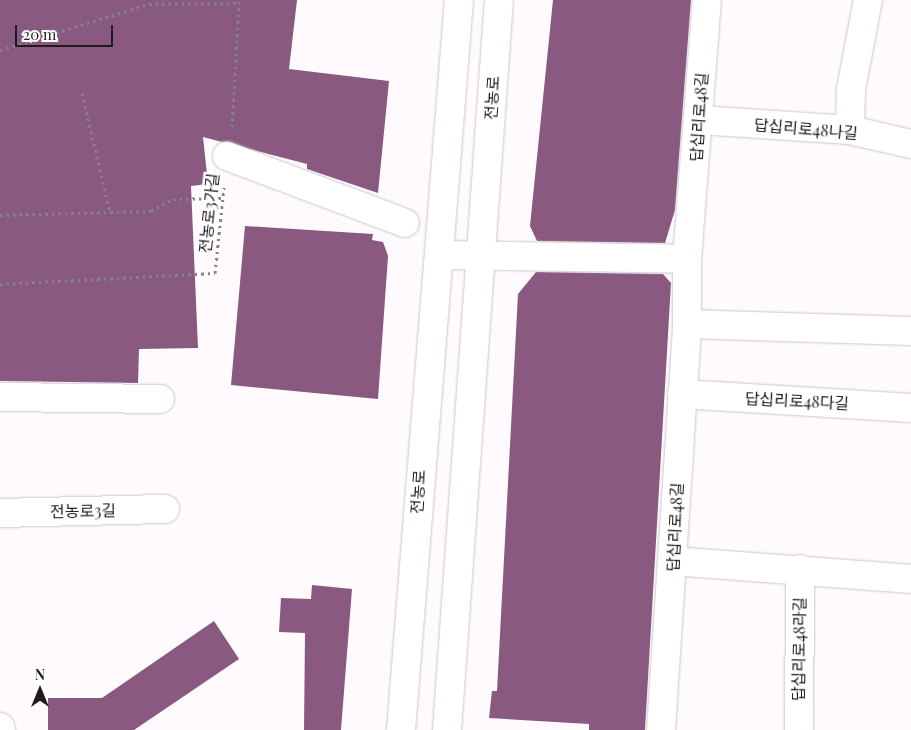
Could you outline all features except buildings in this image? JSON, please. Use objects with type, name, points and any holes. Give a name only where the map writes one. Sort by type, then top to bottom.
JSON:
[{"type":"street","name":"전농로","points":[[401,730],[433,291],[441,254],[459,0]]},
{"type":"street","name":"전농로","points":[[447,730],[499,0]]},
{"type":"street","name":"답십리로48길","points":[[661,730],[687,324],[687,259],[700,120],[708,0]]},
{"type":"street","points":[[850,130],[851,89],[868,0]]},
{"type":"street","name":"답십리로48나길","points":[[700,120],[850,130],[911,144]]},
{"type":"street","points":[[227,156],[406,223]]},
{"type":"street","points":[[441,254],[687,259]]},
{"type":"street","points":[[687,324],[911,331]]},
{"type":"street","name":"답십리로48다길","points":[[682,394],[911,408]]},
{"type":"street","points":[[0,397],[160,399]]},
{"type":"street","name":"전농로3길","points":[[0,513],[165,509]]},
{"type":"street","points":[[673,562],[800,568],[911,579]]},
{"type":"street","name":"답십리로48라길","points":[[798,730],[800,568]]},
{"type":"path","points":[[0,50],[149,4],[239,1]]},
{"type":"path","name":"전농로3가길","points":[[0,284],[215,273],[227,156],[239,1]]},
{"type":"path","points":[[82,94],[110,212]]},
{"type":"path","points":[[0,215],[151,211],[173,199],[223,198]]}]
